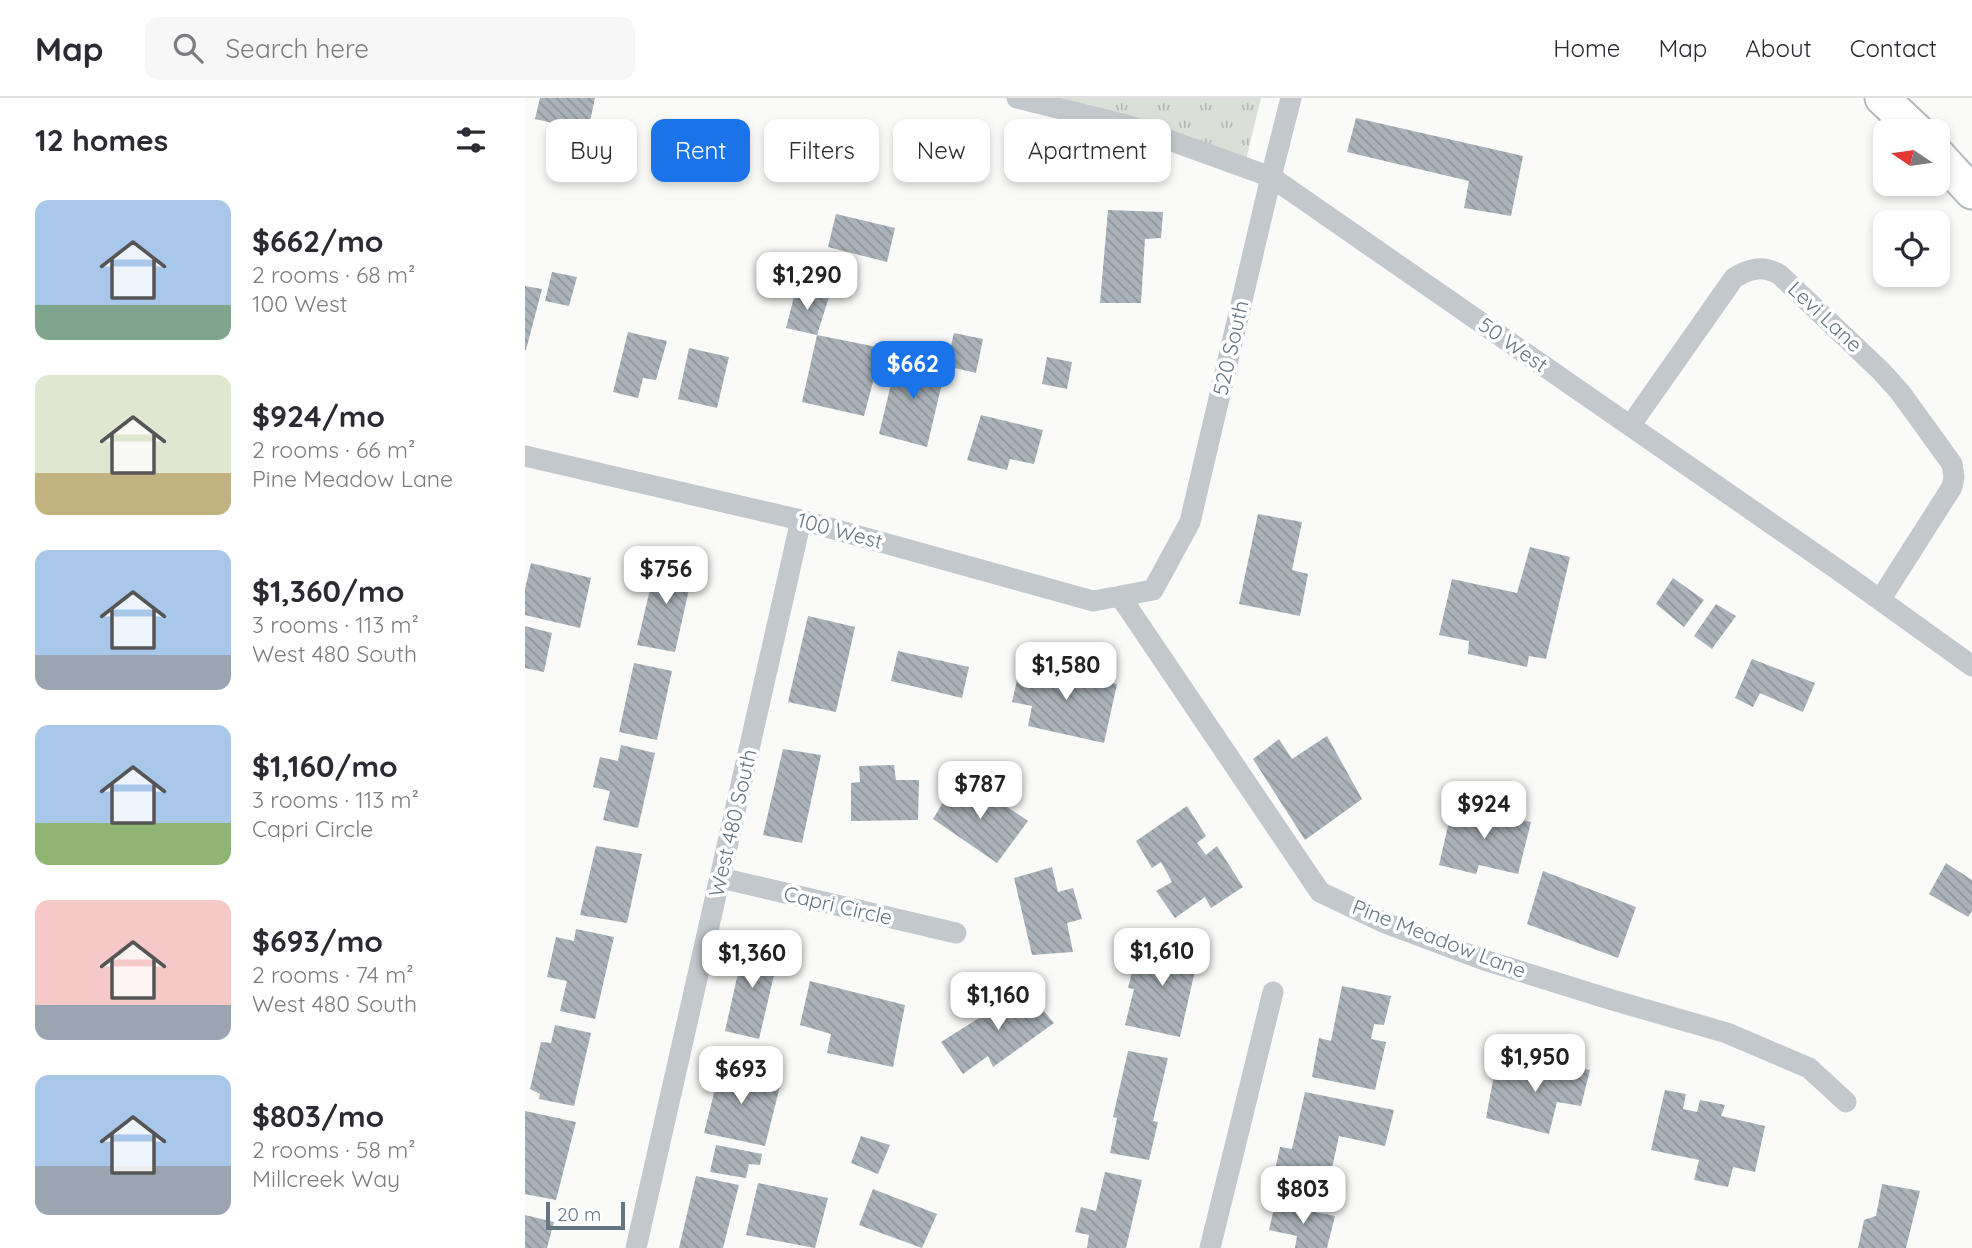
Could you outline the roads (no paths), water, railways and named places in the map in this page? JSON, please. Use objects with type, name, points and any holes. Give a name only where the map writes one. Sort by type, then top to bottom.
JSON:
[{"type":"highway","points":[[1882,98],[1904,119]]},
{"type":"highway","points":[[1950,168],[1972,192]]},
{"type":"street","name":"50 West","points":[[1017,98],[1130,127],[1271,177],[1972,666]]},
{"type":"street","name":"520 South","points":[[1153,590],[1190,522],[1291,98]]},
{"type":"street","name":"Levi Lane","points":[[1630,426],[1734,278],[1745,270],[1757,268],[1771,269],[1780,275],[1881,370],[1952,464],[1954,477],[1949,494],[1880,600]]},
{"type":"street","name":"100 West","points":[[525,456],[801,520],[1093,601],[1153,590]]},
{"type":"street","name":"West 480 South","points":[[636,1248],[801,520]]},
{"type":"street","name":"Pine Meadow Lane","points":[[1120,596],[1320,892],[1385,923],[1484,960],[1727,1033],[1809,1068],[1846,1102]]},
{"type":"street","name":"Capri Circle","points":[[720,878],[956,933]]},
{"type":"street","points":[[1210,1248],[1273,992]]}]
